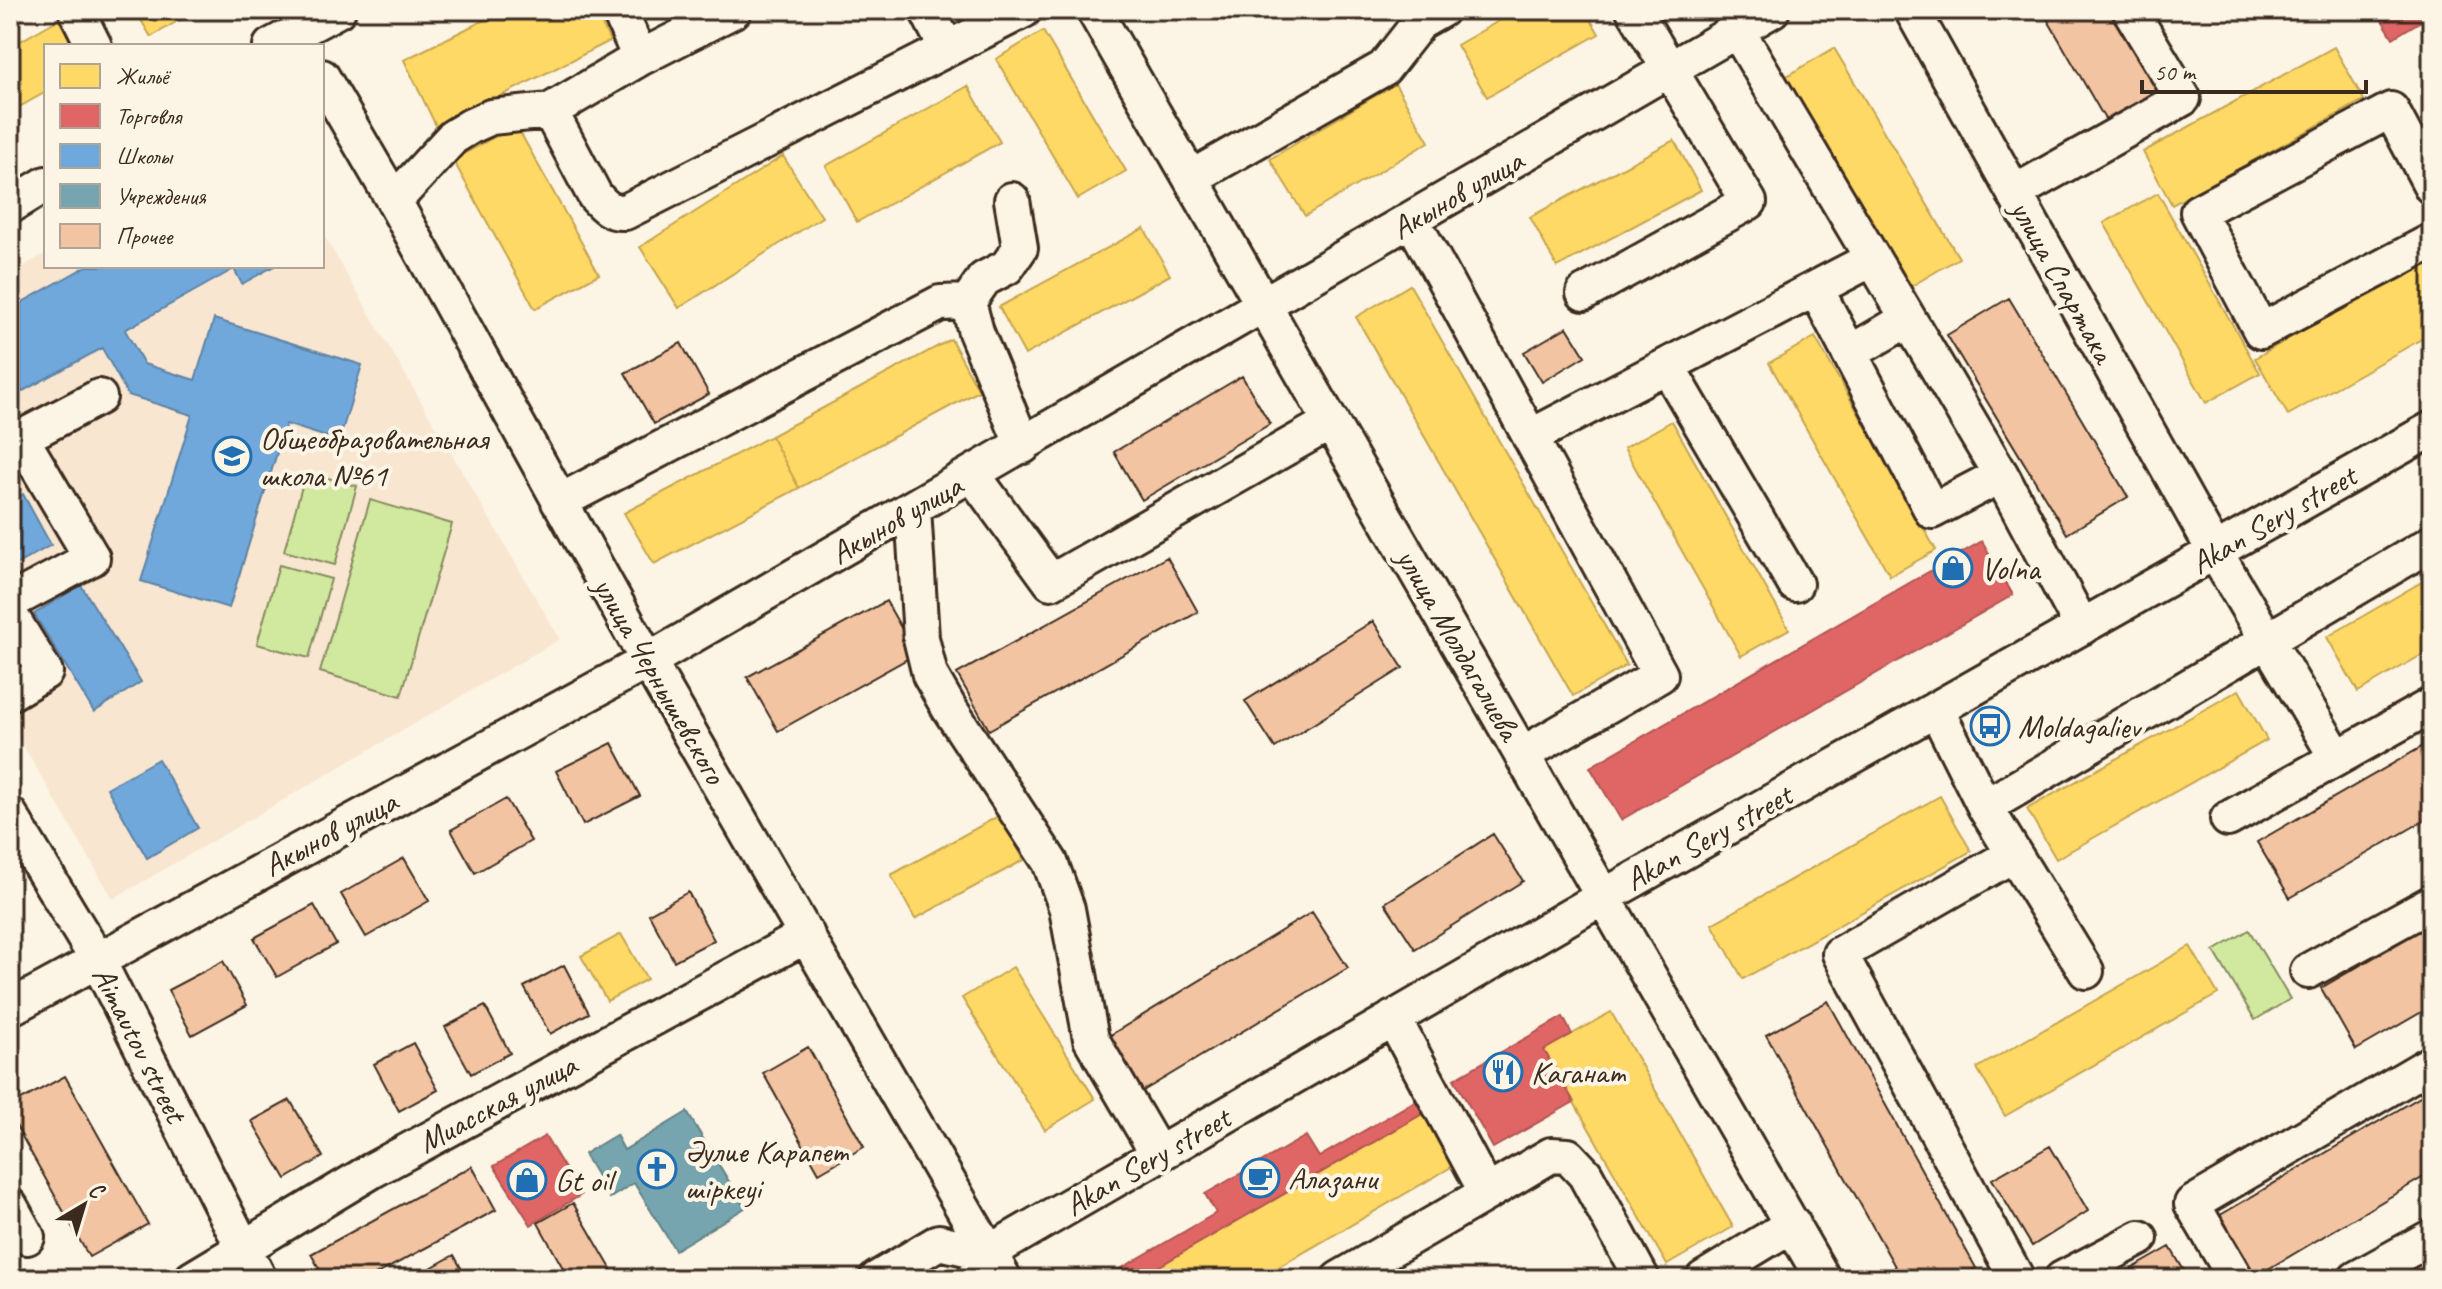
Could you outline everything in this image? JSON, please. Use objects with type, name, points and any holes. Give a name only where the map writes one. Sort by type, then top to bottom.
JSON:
[{"type":"street","points":[[76,10],[93,44]]},
{"type":"street","points":[[288,33],[338,10]]},
{"type":"street","points":[[619,10],[640,58]]},
{"type":"street","points":[[394,201],[453,137],[471,126],[491,117],[550,111],[640,58],[734,10]]},
{"type":"street","points":[[927,10],[947,49]]},
{"type":"street","points":[[550,111],[595,196],[604,207],[625,212],[1024,10]]},
{"type":"street","name":"улица Молдагалиева","points":[[1094,10],[1823,1279]]},
{"type":"street","points":[[1191,178],[1384,68],[1420,22],[1441,10]]},
{"type":"street","points":[[1584,293],[1749,202],[1634,10]]},
{"type":"street","name":"Акынов улица","points":[[10,1008],[648,661],[1772,10]]},
{"type":"street","name":"улица Спартака","points":[[1912,10],[2215,552],[2337,758]]},
{"type":"street","points":[[2014,193],[2183,98],[2130,10]]},
{"type":"street","points":[[1737,30],[2001,475],[2082,627]]},
{"type":"street","name":"улица Чернышевского","points":[[324,80],[648,661],[807,935],[989,1270]]},
{"type":"street","points":[[2432,187],[2391,110],[2198,212],[2261,331],[2432,241]]},
{"type":"street","points":[[10,206],[44,185]]},
{"type":"street","points":[[1012,200],[1020,248],[1007,267],[984,279],[968,302],[976,332],[1023,446]]},
{"type":"street","points":[[1412,220],[1660,675],[1523,754]]},
{"type":"street","points":[[1530,437],[1872,259]]},
{"type":"street","points":[[1816,289],[1932,511],[2001,475]]},
{"type":"street","points":[[559,502],[940,303],[968,302]]},
{"type":"street","points":[[1850,353],[1908,319]]},
{"type":"street","points":[[1667,366],[1795,584]]},
{"type":"street","points":[[10,602],[92,558],[21,438],[99,397]]},
{"type":"street","points":[[973,475],[1051,582],[1331,422]]},
{"type":"street","name":"Akan Sery street","points":[[989,1270],[1158,1154],[1605,896],[2432,429]]},
{"type":"street","points":[[913,508],[921,638],[930,675],[1050,862],[1067,909],[1091,1039],[1158,1154]]},
{"type":"street","points":[[1985,807],[2432,543]]},
{"type":"street","points":[[10,615],[45,672],[10,693]]},
{"type":"street","points":[[2228,819],[2432,705]]},
{"type":"street","points":[[1936,709],[1985,807],[2086,971]]},
{"type":"street","name":"Aimautov street","points":[[10,815],[97,959],[252,1264]]},
{"type":"street","points":[[2010,1277],[1840,954],[2014,854]]},
{"type":"street","points":[[2308,971],[2432,903]]},
{"type":"street","name":"Миасская улица","points":[[192,1279],[252,1264],[373,1170],[807,935]]},
{"type":"street","points":[[1393,1018],[1487,1193]]},
{"type":"street","points":[[2236,1279],[2192,1204],[2432,1063]]},
{"type":"street","points":[[1339,1279],[1551,1155],[1568,1156],[1585,1174],[1642,1279]]},
{"type":"street","points":[[10,1206],[27,1237]]},
{"type":"street","points":[[1703,1279],[1793,1224]]},
{"type":"street","points":[[2356,1279],[2432,1237]]},
{"type":"street","points":[[2062,1279],[2140,1238]]},
{"type":"street","points":[[877,1279],[939,1242],[989,1270]]},
{"type":"shaded area","name":"Общеобразовательная школа №61","points":[[324,235],[560,639],[113,899],[10,723],[10,274],[44,254],[44,268],[324,268]]},
{"type":"green space","points":[[306,472],[357,486],[335,565],[284,551]]},
{"type":"green space","points":[[370,500],[452,524],[401,696],[320,672]]},
{"type":"green space","points":[[279,565],[331,579],[309,658],[257,644]]},
{"type":"green space","points":[[2249,930],[2290,999],[2255,1020],[2214,951]]},
{"type":"building: Жильё","points":[[135,10],[196,10],[151,37]]},
{"type":"building: Жильё","points":[[504,10],[595,10],[610,41],[437,128],[404,60]]},
{"type":"building: Жильё","points":[[1518,10],[1585,10],[1599,34],[1487,97],[1457,45]]},
{"type":"building: Жильё","points":[[59,19],[73,44],[44,44],[44,93],[10,112],[10,47]]},
{"type":"building: Жильё","points":[[1043,31],[1126,171],[1078,199],[996,59]]},
{"type":"building: Жильё","points":[[2334,47],[2364,100],[2172,205],[2143,152]]},
{"type":"building: Жильё","points":[[1834,48],[1959,258],[1905,290],[1780,80]]},
{"type":"building: Жильё","points":[[1395,84],[1429,142],[1305,216],[1270,159]]},
{"type":"building: Жильё","points":[[968,86],[1000,142],[857,222],[826,166]]},
{"type":"building: Жильё","points":[[516,125],[599,274],[535,309],[453,160]]},
{"type":"building: Жильё","points":[[1674,140],[1701,190],[1557,267],[1530,217]]},
{"type":"building: Жильё","points":[[783,156],[822,217],[679,308],[640,247]]},
{"type":"building: Жильё","points":[[2158,193],[2260,373],[2206,403],[2104,223]]},
{"type":"building: Жильё","points":[[1144,228],[1170,275],[1025,355],[999,307]]},
{"type":"building: Жильё","points":[[2432,257],[2432,333],[2288,415],[2255,358]]},
{"type":"building: Жильё","points":[[1410,285],[1627,665],[1573,696],[1356,317]]},
{"type":"building: Жильё","points":[[1815,337],[1936,550],[1890,576],[1769,363]]},
{"type":"building: Жильё","points":[[951,339],[979,391],[799,488],[771,436]]},
{"type":"building: Жильё","points":[[1672,421],[1789,629],[1741,656],[1624,448]]},
{"type":"building: Жильё","points":[[771,436],[799,488],[654,564],[624,513]]},
{"type":"building: Жильё","points":[[2432,576],[2432,649],[2358,692],[2327,637]]},
{"type":"building: Жильё","points":[[2239,690],[2267,740],[2056,859],[2027,809]]},
{"type":"building: Жильё","points":[[1940,796],[1971,851],[1743,979],[1712,924]]},
{"type":"building: Жильё","points":[[1000,815],[1024,860],[915,919],[891,875]]},
{"type":"building: Жильё","points":[[621,934],[647,979],[607,1001],[581,956]]},
{"type":"building: Жильё","points":[[2190,946],[2218,994],[2005,1116],[1977,1068]]},
{"type":"building: Жильё","points":[[1013,967],[1095,1099],[1045,1130],[962,998]]},
{"type":"building: Жильё","points":[[1611,1012],[1733,1227],[1667,1265],[1544,1050]]},
{"type":"building: Жильё","points":[[1429,1110],[1460,1162],[1258,1279],[1137,1279]]},
{"type":"building: Торговля","points":[[2376,10],[2432,10],[2432,41],[2421,21],[2393,38]]},
{"type":"building: Торговля","points":[[1982,541],[2013,595],[1621,820],[1590,767]]},
{"type":"building: Торговля","points":[[1563,1017],[1572,1034],[1544,1050],[1574,1102],[1493,1148],[1454,1079]]},
{"type":"building: Торговля","points":[[1422,1097],[1429,1110],[1137,1279],[1121,1279],[1117,1271],[1216,1213],[1205,1194],[1306,1136],[1319,1157]]},
{"type":"building: Торговля","points":[[545,1136],[581,1195],[531,1225],[494,1166]]},
{"type":"building: Школы","points":[[83,268],[270,268],[242,284],[234,269],[125,330],[144,364],[195,380],[214,319],[362,365],[339,441],[286,424],[229,608],[141,581],[192,415],[128,395],[102,348],[10,398],[10,309]]},
{"type":"building: Школы","points":[[23,494],[51,545],[10,568],[10,501]]},
{"type":"building: Школы","points":[[81,585],[141,682],[94,712],[34,614]]},
{"type":"building: Школы","points":[[158,759],[198,828],[147,858],[107,788]]},
{"type":"building: Учреждения","name":"Әулие Карапет шіркеуі","points":[[687,1112],[745,1208],[675,1250],[634,1183],[610,1198],[584,1154],[616,1135],[624,1150]]},
{"type":"building: Прочее","points":[[2042,10],[2123,10],[2167,86],[2106,121]]},
{"type":"building: Прочее","points":[[2009,298],[2128,497],[2067,534],[1947,335]]},
{"type":"building: Прочее","points":[[1567,327],[1585,356],[1542,382],[1524,352]]},
{"type":"building: Прочее","points":[[681,343],[709,394],[654,424],[625,373]]},
{"type":"building: Прочее","points":[[1242,376],[1270,424],[1142,500],[1114,452]]},
{"type":"building: Прочее","points":[[1167,557],[1198,612],[989,730],[957,674]]},
{"type":"building: Прочее","points":[[886,601],[916,654],[778,731],[747,677]]},
{"type":"building: Прочее","points":[[1373,621],[1403,668],[1275,748],[1245,701]]},
{"type":"building: Прочее","points":[[2432,741],[2432,816],[2290,898],[2257,842]]},
{"type":"building: Прочее","points":[[612,743],[640,796],[583,825],[556,771]]},
{"type":"building: Прочее","points":[[506,799],[531,841],[475,873],[451,830]]},
{"type":"building: Прочее","points":[[1493,834],[1523,881],[1415,949],[1385,903]]},
{"type":"building: Прочее","points":[[404,858],[429,901],[366,937],[341,894]]},
{"type":"building: Прочее","points":[[688,892],[714,940],[674,961],[649,914]]},
{"type":"building: Прочее","points":[[314,905],[336,944],[277,977],[254,938]]},
{"type":"building: Прочее","points":[[1312,912],[1348,968],[1133,1097],[1099,1042]]},
{"type":"building: Прочее","points":[[2432,924],[2432,1006],[2356,1050],[2321,988]]},
{"type":"building: Прочее","points":[[223,961],[247,1005],[192,1035],[168,990]]},
{"type":"building: Прочее","points":[[564,965],[589,1013],[550,1034],[524,987]]},
{"type":"building: Прочее","points":[[1828,1001],[1976,1268],[1956,1279],[1902,1279],[1766,1035]]},
{"type":"building: Прочее","points":[[485,1006],[510,1053],[471,1074],[445,1027]]},
{"type":"building: Прочее","points":[[413,1043],[438,1090],[399,1111],[374,1064]]},
{"type":"building: Прочее","points":[[808,1047],[864,1147],[819,1173],[763,1073]]},
{"type":"building: Прочее","points":[[65,1076],[148,1224],[89,1257],[10,1115],[10,1106]]},
{"type":"building: Прочее","points":[[2432,1090],[2432,1172],[2253,1278],[2217,1217]]},
{"type":"building: Прочее","points":[[290,1100],[323,1157],[286,1179],[252,1121]]},
{"type":"building: Прочее","points":[[2050,1146],[2088,1211],[2032,1246],[1992,1179]]},
{"type":"building: Прочее","points":[[472,1166],[496,1210],[368,1279],[325,1279],[311,1254]]},
{"type":"building: Прочее","points":[[573,1203],[617,1279],[569,1279],[538,1223]]},
{"type":"building: Прочее","points":[[2170,1247],[2189,1279],[2114,1279]]},
{"type":"building: Прочее","points":[[454,1255],[467,1279],[411,1279]]},
{"type":"place","name":"Общеобразовательная школа №61","points":[[232,456]]},
{"type":"place","name":"Volna","points":[[1953,568]]},
{"type":"place","name":"Moldagaliev","points":[[1990,726]]},
{"type":"place","name":"Каганат","points":[[1503,1072]]},
{"type":"place","name":"Әулие Карапет шіркеуі","points":[[657,1169]]},
{"type":"place","name":"Алазани","points":[[1260,1178]]},
{"type":"place","name":"Gt oil","points":[[527,1180]]}]
